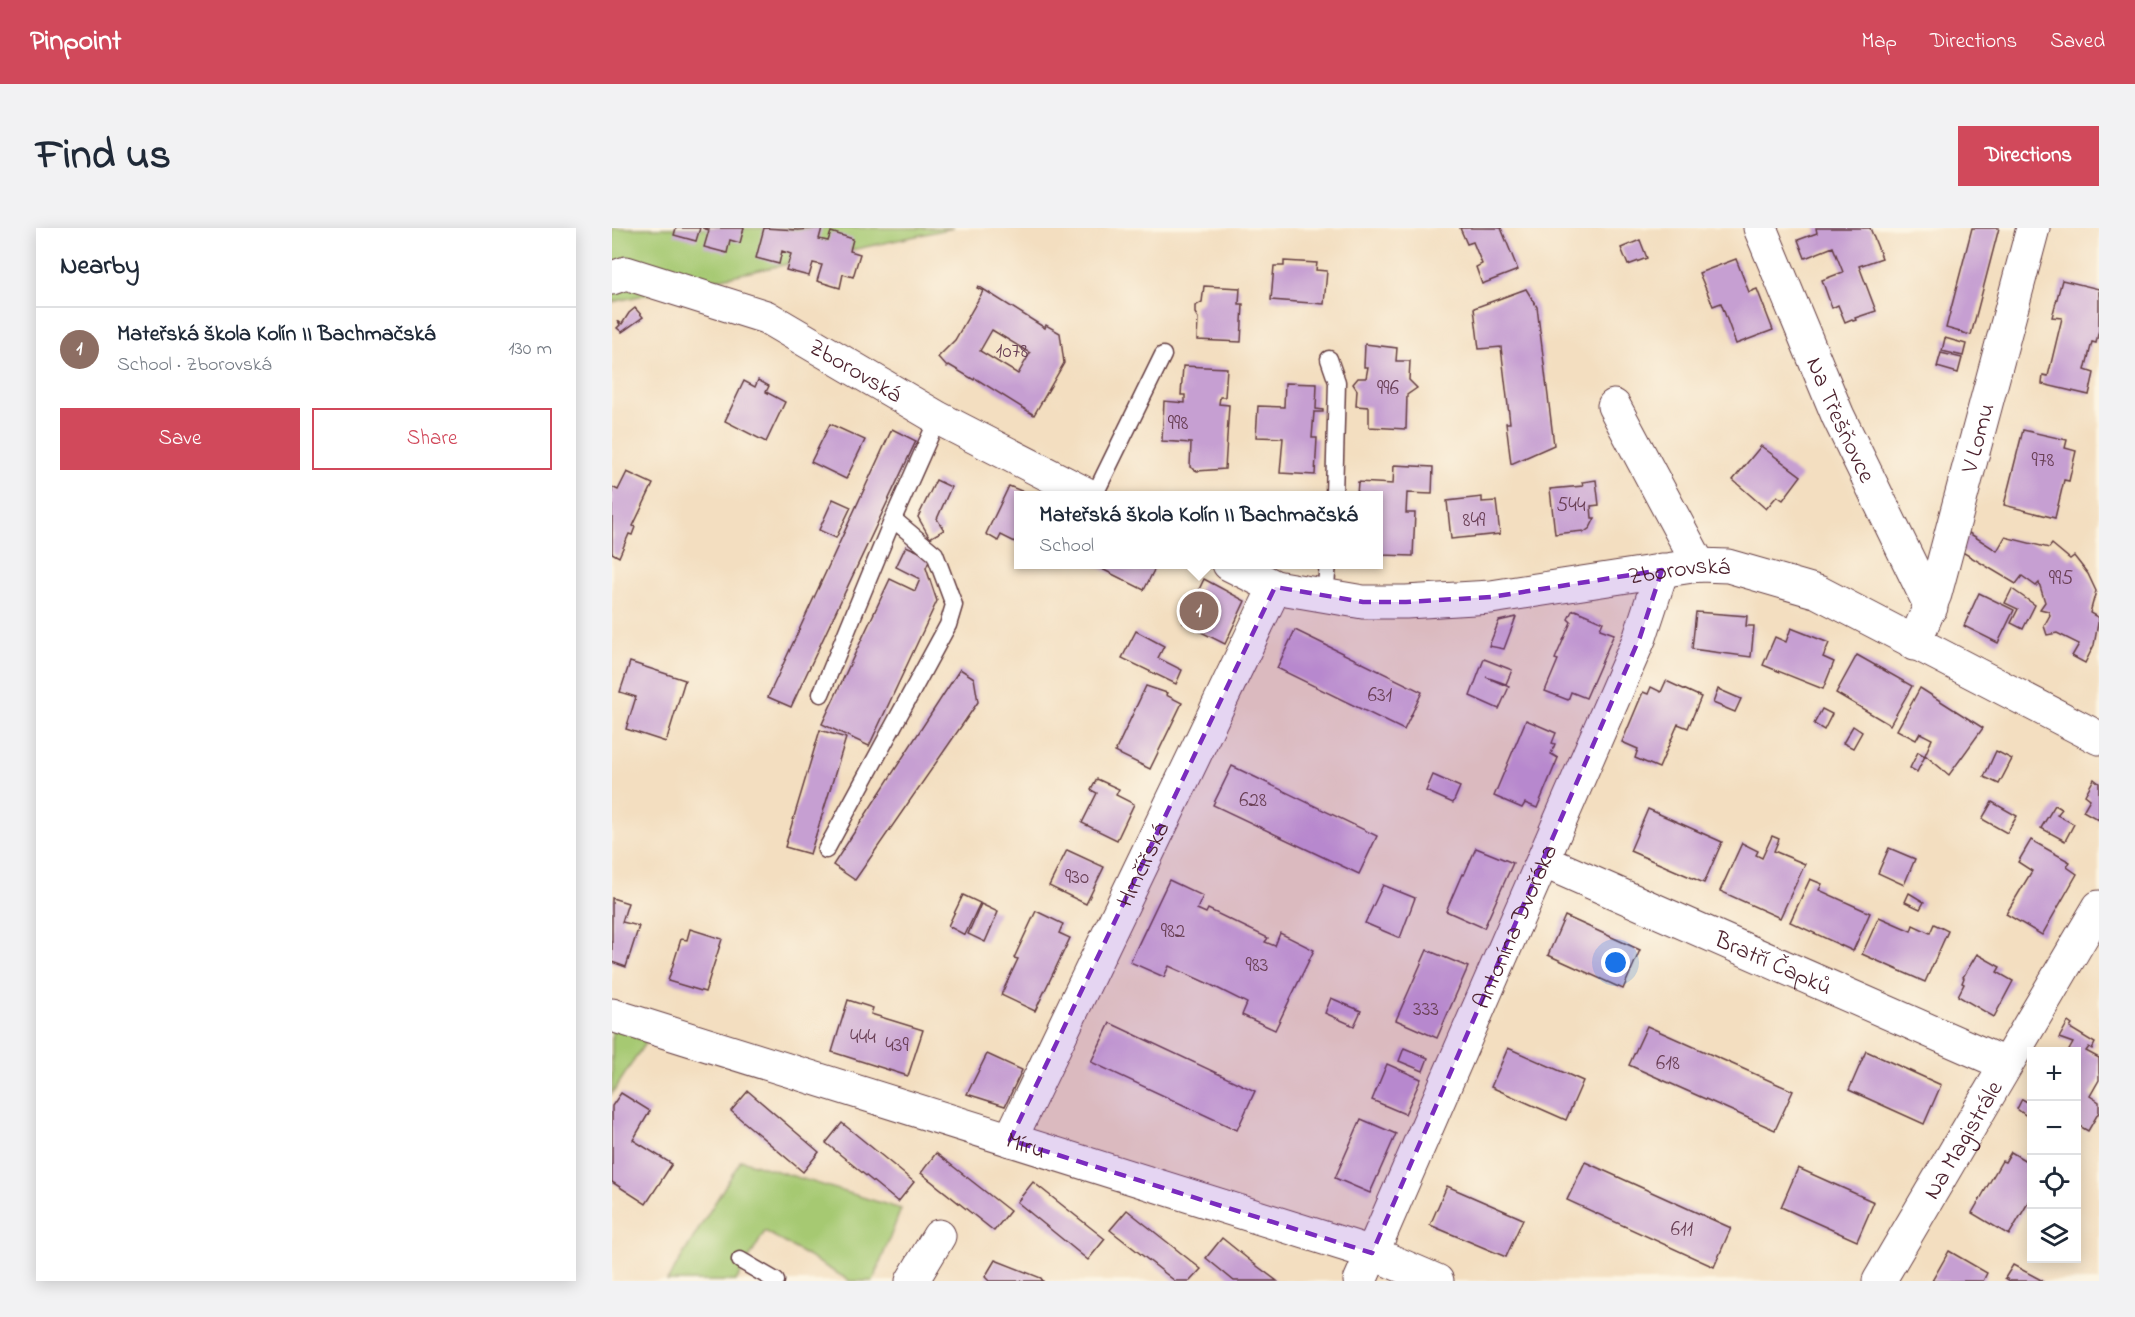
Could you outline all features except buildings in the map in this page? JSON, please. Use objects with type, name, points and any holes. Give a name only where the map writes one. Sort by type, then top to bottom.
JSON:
[{"type":"street","name":"Na Třešňovce","points":[[1760,228],[1838,416],[1931,607]]},
{"type":"street","name":"V Lomu","points":[[1914,644],[1931,607],[2033,228]]},
{"type":"street","name":"Zborovská","points":[[612,278],[626,273],[765,316],[938,417],[1084,491]]},
{"type":"street","points":[[1614,406],[1699,565]]},
{"type":"street","name":"Zborovská","points":[[1239,569],[1275,587],[1327,580],[1363,602],[1406,602],[1491,597],[1699,565],[1728,566],[1818,592],[1914,644],[2099,738]]},
{"type":"street","name":"Antonína Dvořáka","points":[[1366,1267],[1640,637],[1662,570]]},
{"type":"street","name":"Hrnčířská","points":[[1010,1140],[1275,587]]},
{"type":"street","name":"Bratří Čapků","points":[[1543,861],[2005,1064]]},
{"type":"street","name":"Na Magistrále","points":[[1879,1281],[2099,906]]},
{"type":"street","name":"Míru","points":[[612,1016],[1010,1140],[1366,1267],[1437,1281]]},
{"type":"street","points":[[912,1281],[939,1236]]},
{"type":"lane","points":[[1094,491],[1163,355]]},
{"type":"lane","points":[[1329,359],[1337,382],[1334,491]]},
{"type":"lane","points":[[821,694],[892,519],[938,417]]},
{"type":"lane","points":[[826,850],[948,625],[954,604],[935,554],[892,519]]},
{"type":"lane","points":[[740,1260],[776,1281]]},
{"type":"highlighted area","points":[[1662,570],[1640,637],[1372,1253],[1010,1140],[1275,587],[1363,602],[1406,602],[1491,597]]},
{"type":"green space","points":[[612,228],[953,228],[612,302]]},
{"type":"green space","points":[[612,1025],[649,1037],[612,1094]]},
{"type":"green space","points":[[741,1160],[901,1209],[873,1281],[850,1281],[765,1231],[736,1281],[667,1281]]},
{"type":"place","name":"Mateřská škola Kolín II Bachmačská","points":[[1199,611]]}]
